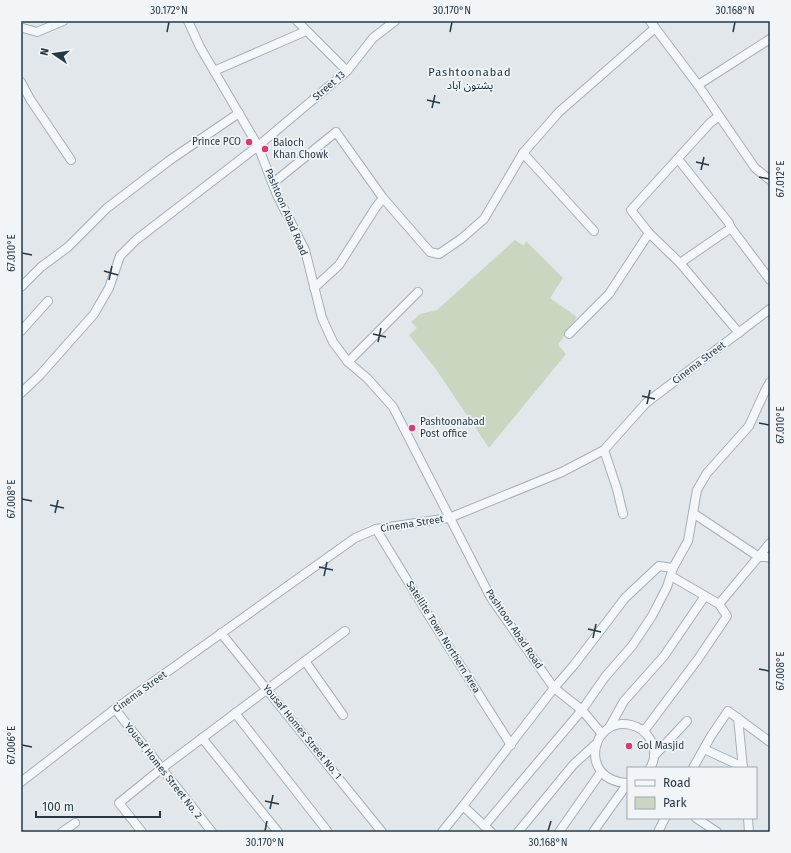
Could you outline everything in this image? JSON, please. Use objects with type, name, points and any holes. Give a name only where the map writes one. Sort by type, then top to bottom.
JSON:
[{"type":"street","points":[[30,21],[25,29],[37,32],[63,21]]},
{"type":"street","name":"Pashtoon Abad Road","points":[[188,21],[200,47],[258,146],[273,183],[305,250],[322,318],[333,342],[348,362],[367,378],[393,407],[491,598],[554,688],[582,710],[602,734]]},
{"type":"street","points":[[297,21],[347,71]]},
{"type":"street","name":"Street 13","points":[[21,393],[40,375],[94,314],[108,288],[120,256],[136,240],[258,146],[347,71],[373,38],[395,21]]},
{"type":"street","points":[[273,183],[336,132],[383,198],[430,252],[439,254],[461,239],[484,219],[523,153],[559,112],[652,24],[698,85],[755,168],[770,180]]},
{"type":"street","points":[[214,71],[306,31]]},
{"type":"street","points":[[698,85],[770,39]]},
{"type":"street","points":[[21,82],[30,100],[71,160]]},
{"type":"street","points":[[21,286],[41,267],[68,247],[107,208],[170,160],[239,113]]},
{"type":"street","points":[[719,116],[710,123],[631,210],[649,233],[680,263],[739,333]]},
{"type":"street","points":[[523,153],[594,231]]},
{"type":"street","points":[[678,159],[729,222],[731,228],[770,280]]},
{"type":"street","points":[[314,288],[339,265],[383,198]]},
{"type":"street","points":[[680,263],[731,228]]},
{"type":"street","points":[[568,334],[609,294],[649,233]]},
{"type":"street","points":[[348,362],[418,292]]},
{"type":"street","points":[[21,332],[48,301]]},
{"type":"street","name":"Cinema Street","points":[[21,782],[115,709],[355,538],[376,529],[449,518],[562,472],[604,450],[646,403],[770,309]]},
{"type":"street","points":[[484,826],[582,710],[605,676],[632,646],[652,616],[688,541],[697,490],[707,473],[749,426],[770,382]]},
{"type":"street","points":[[604,450],[617,489],[623,514]]},
{"type":"street","points":[[693,513],[759,557],[770,558]]},
{"type":"street","name":"Satellite Town Northern Area","points":[[376,529],[511,745]]},
{"type":"street","points":[[719,604],[770,543]]},
{"type":"street","points":[[442,832],[625,598],[659,566],[672,572],[705,596],[719,604],[728,616],[644,731]]},
{"type":"street","points":[[609,728],[624,701],[664,656],[705,596]]},
{"type":"street","points":[[142,832],[119,803],[161,768],[345,631]]},
{"type":"street","name":"Yousaf Homes Street No. 1","points":[[222,633],[382,832]]},
{"type":"street","points":[[305,661],[343,715]]},
{"type":"street","name":"Yousaf Homes Street No. 2","points":[[115,709],[212,832]]},
{"type":"street","points":[[694,767],[728,711],[770,742]]},
{"type":"street","points":[[236,713],[328,832]]},
{"type":"street","points":[[738,718],[743,767]]},
{"type":"street","points":[[654,756],[687,721]]},
{"type":"street","points":[[627,783],[618,783],[608,779],[601,772],[596,763],[595,753],[597,743],[602,734],[609,728],[617,724],[627,724],[636,726],[644,731],[650,738],[654,747],[654,756],[650,767]]},
{"type":"street","points":[[202,738],[278,832]]},
{"type":"street","points":[[518,832],[573,765],[597,743]]},
{"type":"street","points":[[704,749],[743,767]]},
{"type":"street","points":[[559,832],[601,772]]},
{"type":"street","points":[[593,832],[627,784]]},
{"type":"street","points":[[463,806],[490,832]]},
{"type":"street","points":[[658,832],[664,819]]},
{"type":"street","points":[[698,819],[717,832]]},
{"type":"street","points":[[748,819],[749,832]]},
{"type":"street","points":[[62,832],[74,823]]},
{"type":"green space","points":[[515,240],[524,246],[526,241],[563,278],[550,298],[577,317],[558,345],[566,354],[489,448],[435,368],[409,335],[417,328],[411,322],[420,314],[437,310]]},
{"type":"place","name":"Prince PCO","points":[[249,142]]},
{"type":"place","name":"Baloch Khan Chowk","points":[[265,149]]},
{"type":"place","name":"Pashtoonabad Post office","points":[[412,428]]},
{"type":"place","name":"Gol Masjid","points":[[629,746]]},
{"type":"district","name":"Pashtoonabad پشتون آباد","points":[[470,78]]}]
